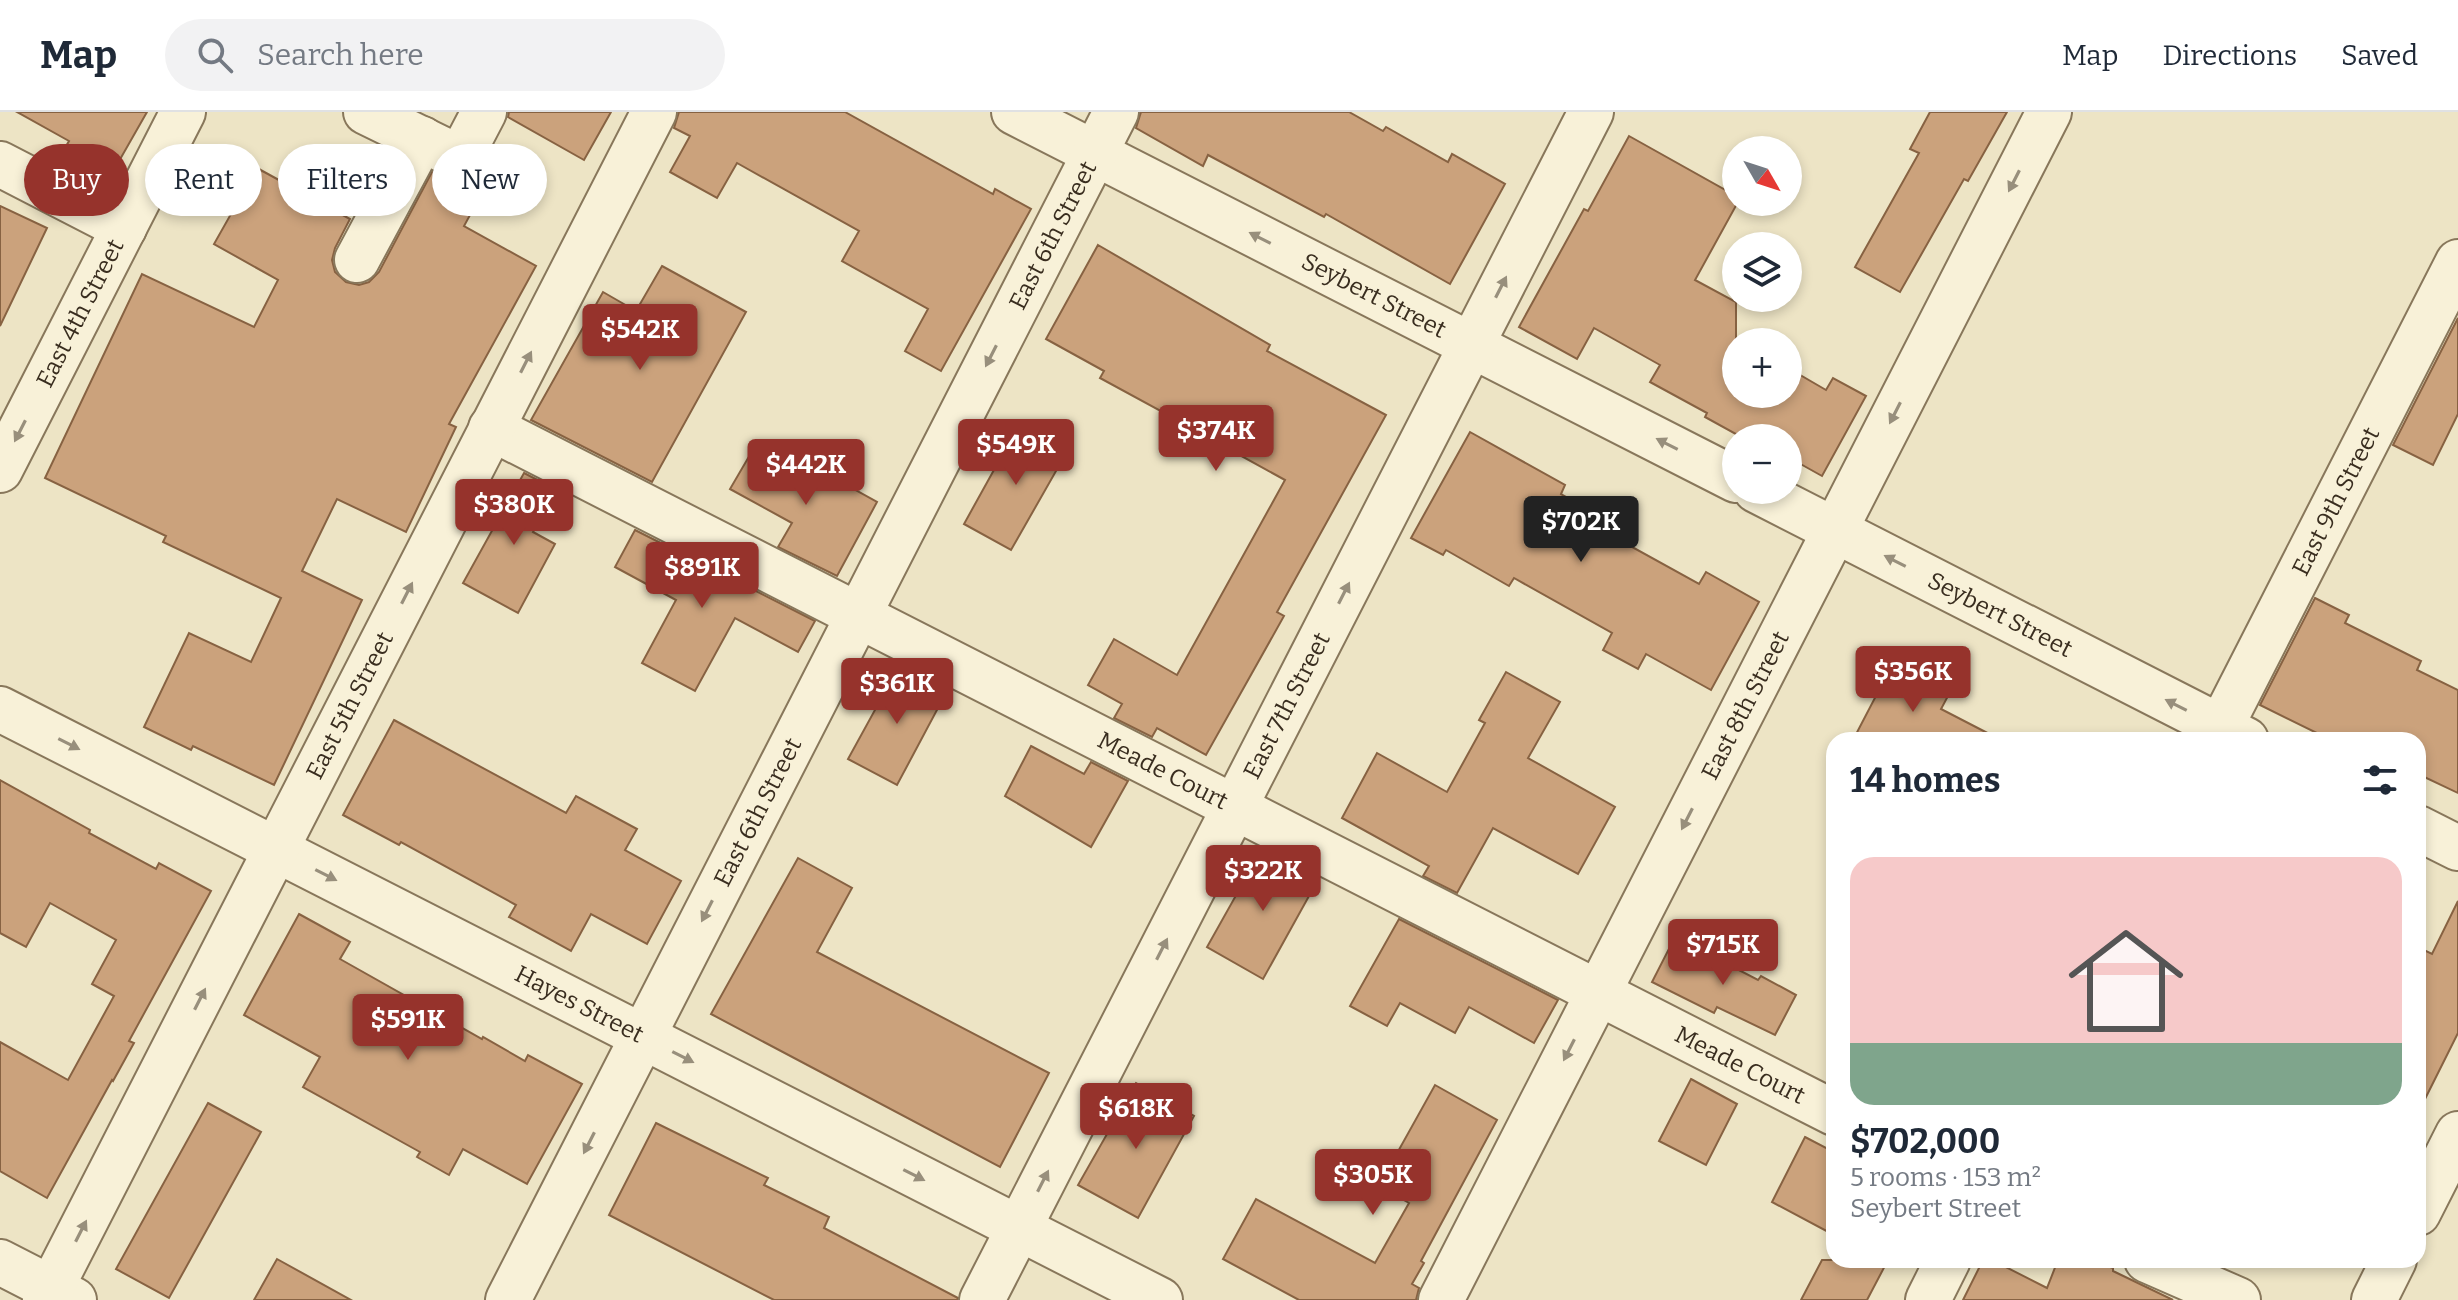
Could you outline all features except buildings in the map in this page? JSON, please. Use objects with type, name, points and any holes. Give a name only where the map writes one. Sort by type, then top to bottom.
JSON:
[{"type":"street","name":"East 4th Street","points":[[0,470],[183,112]]},
{"type":"street","points":[[366,112],[460,158],[484,112]]},
{"type":"street","name":"East 5th Street","points":[[57,1296],[276,850],[654,112]]},
{"type":"street","name":"Seybert Street","points":[[1014,112],[1722,473]]},
{"type":"street","name":"East 6th Street","points":[[508,1300],[1116,112]]},
{"type":"street","name":"East 7th Street","points":[[982,1300],[1591,112]]},
{"type":"street","name":"East 8th Street","points":[[1441,1300],[1835,530],[2043,114]]},
{"type":"street","points":[[357,260],[422,139]]},
{"type":"street","points":[[0,164],[124,228]]},
{"type":"street","name":"East 9th Street","points":[[2229,732],[2445,318],[2458,262]]},
{"type":"street","name":"Meade Court","points":[[491,428],[1826,1109]]},
{"type":"street","name":"Seybert Street","points":[[1784,504],[2219,732]]},
{"type":"street","name":"Hayes Street","points":[[0,709],[1160,1300]]},
{"type":"street","points":[[2426,832],[2458,848]]},
{"type":"street","points":[[2426,1197],[2458,1134]]},
{"type":"street","points":[[0,1262],[57,1296]]},
{"type":"street","points":[[1928,1300],[1944,1268]]},
{"type":"street","points":[[2165,1268],[2238,1300]]},
{"type":"street","points":[[2374,1300],[2390,1268]]}]
